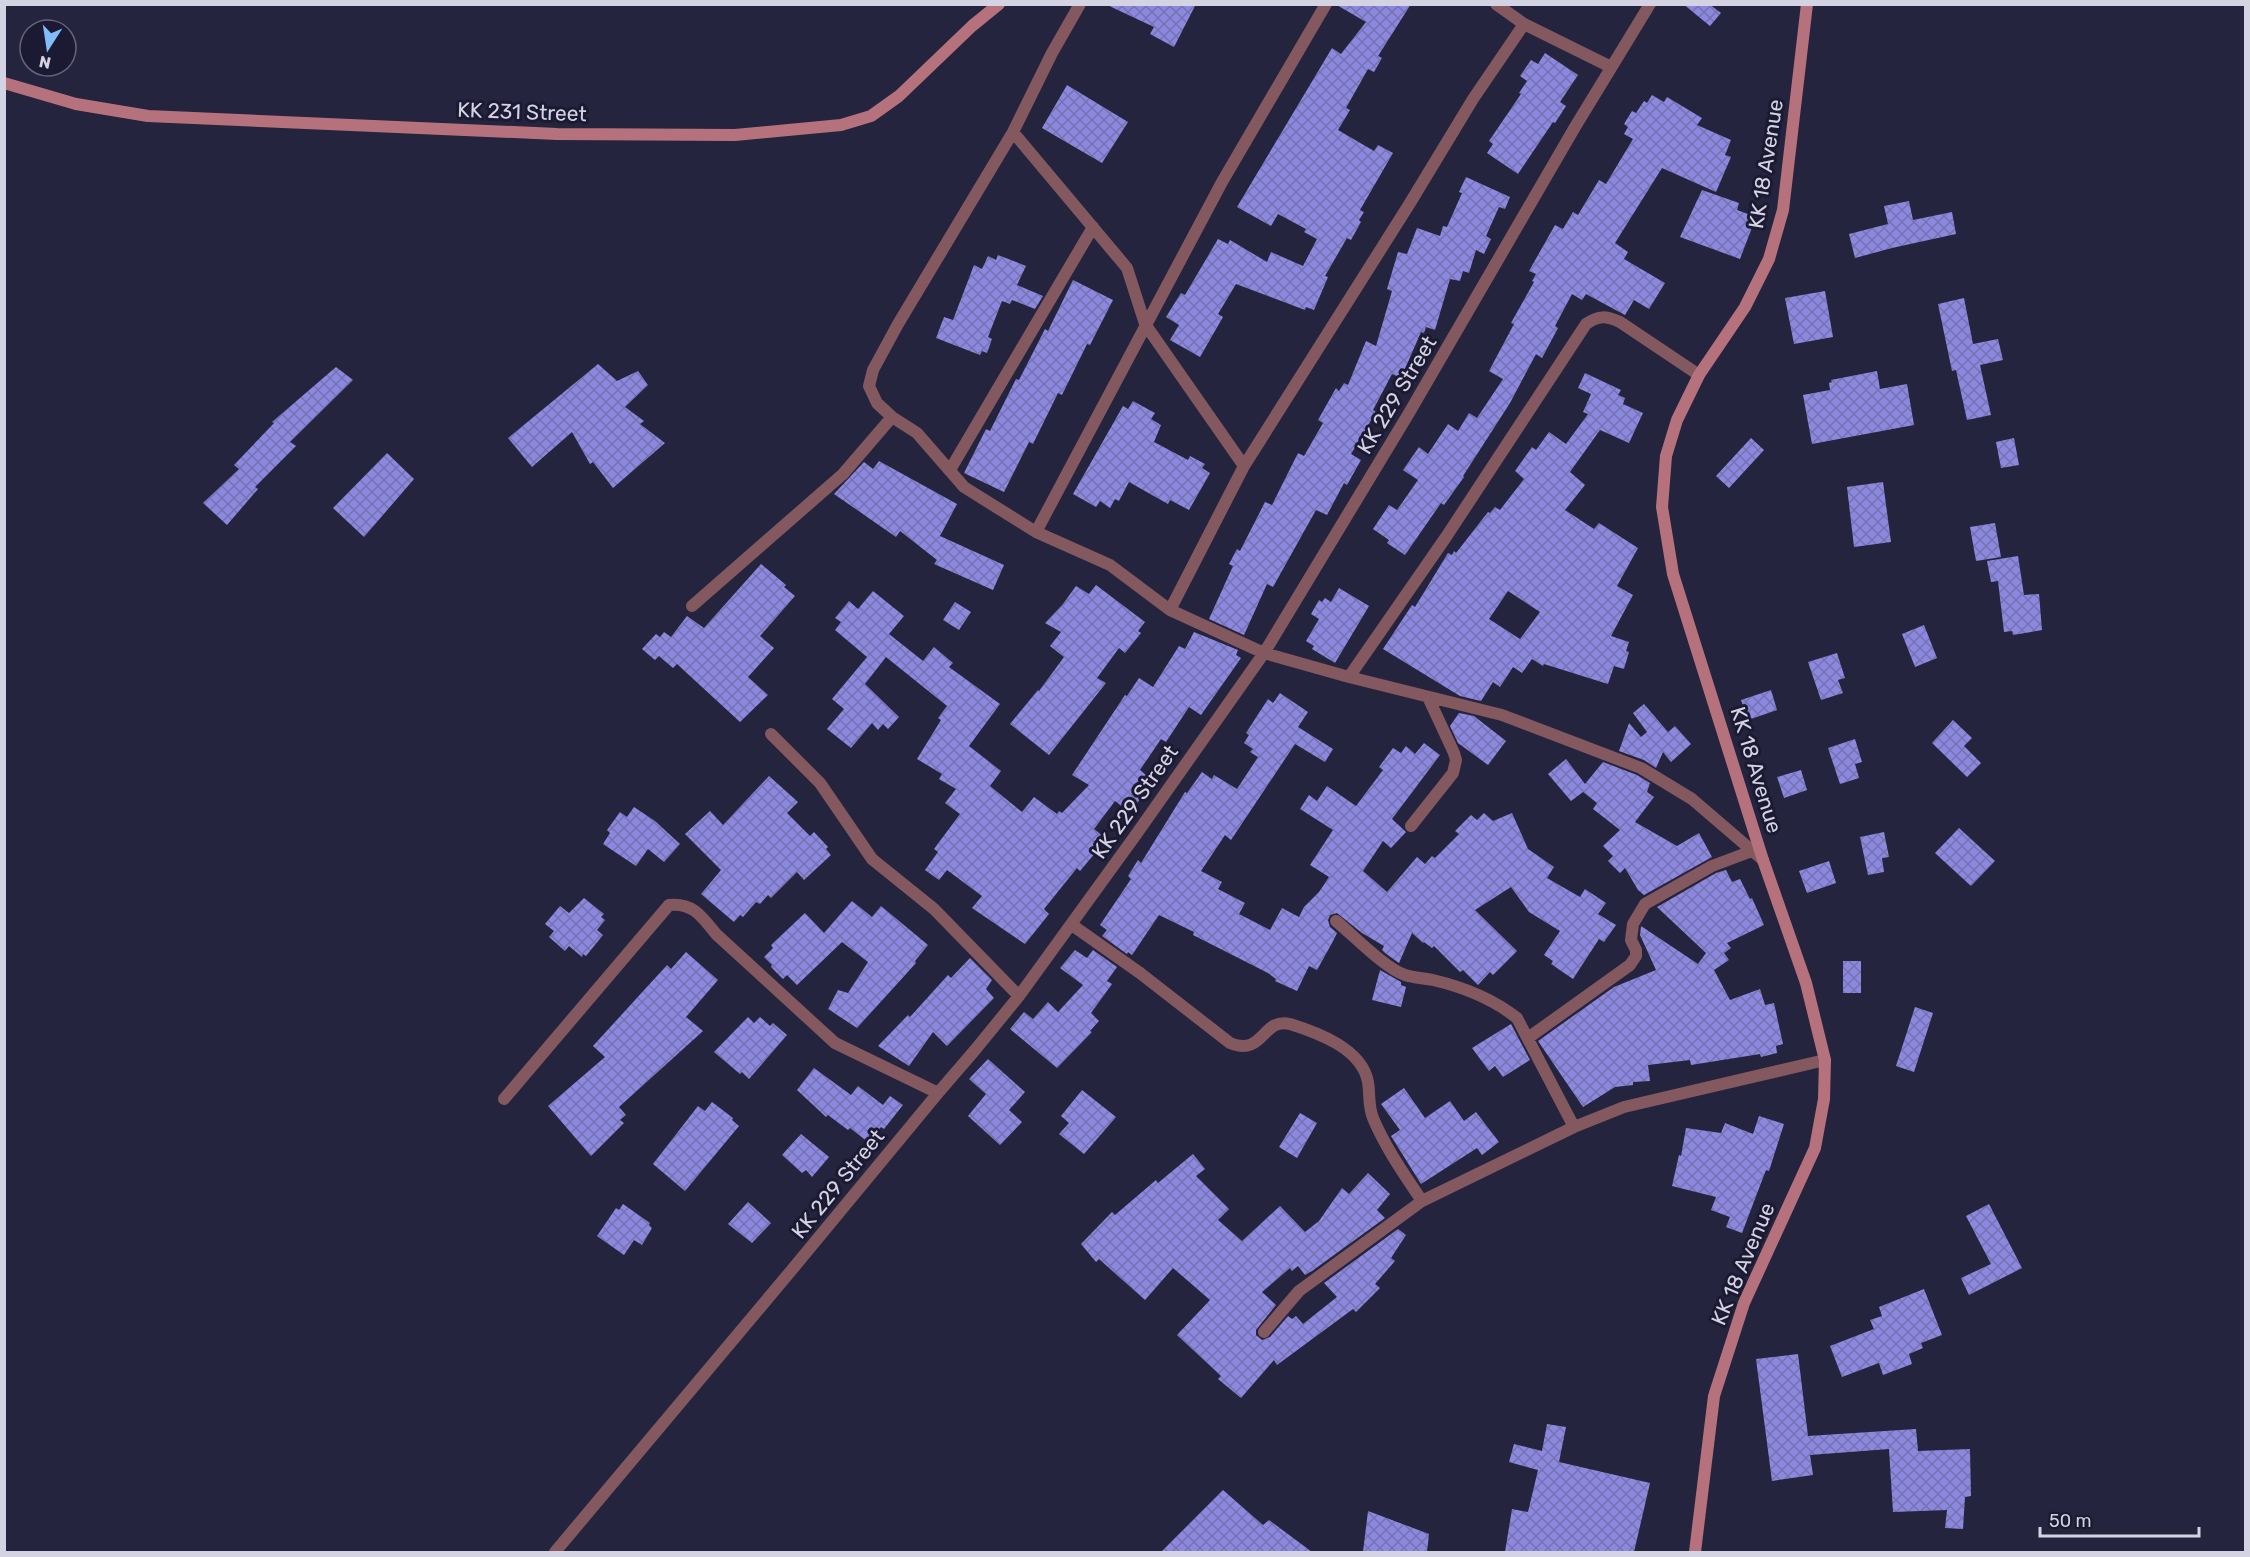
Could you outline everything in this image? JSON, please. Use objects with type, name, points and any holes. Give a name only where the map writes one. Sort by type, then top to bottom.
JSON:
[{"type":"main road","name":"KK 231 Street","points":[[4,83],[76,104],[148,116],[557,134],[735,135],[841,125],[871,116],[899,96],[972,26],[999,4]]},
{"type":"main road","name":"KK 18 Avenue","points":[[1695,1552],[1716,1389],[1744,1303],[1815,1148],[1824,1099],[1825,1059],[1806,982],[1763,860],[1673,574],[1662,507],[1665,456],[1677,420],[1699,375],[1745,307],[1769,259],[1783,210],[1807,4]]},
{"type":"street","points":[[1080,4],[1052,53],[1013,132],[873,370],[869,386],[877,403],[892,417],[917,433],[964,487],[1036,532],[1110,565],[1170,610],[1264,653],[1502,716],[1641,768],[1692,800],[1763,860]]},
{"type":"street","points":[[1036,532],[1222,182],[1326,4]]},
{"type":"street","points":[[1496,4],[1524,24],[1611,67]]},
{"type":"street","name":"KK 229 Street","points":[[555,1552],[975,1050],[1072,925],[1264,653],[1410,413],[1650,4]]},
{"type":"street","points":[[1170,610],[1244,466],[1473,99],[1524,24]]},
{"type":"street","points":[[1013,132],[1127,268],[1145,324],[1244,466]]},
{"type":"street","points":[[950,470],[1093,227]]},
{"type":"street","points":[[1349,677],[1446,537],[1586,324],[1596,317],[1607,316],[1620,322],[1699,375]]},
{"type":"street","points":[[692,606],[843,474],[892,417]]},
{"type":"street","points":[[1411,826],[1453,773],[1456,760],[1428,697]]},
{"type":"street","points":[[771,734],[820,783],[872,860],[934,909],[1019,996]]},
{"type":"street","points":[[1528,1038],[1630,965],[1636,956],[1631,940],[1633,924],[1645,904],[1712,866],[1752,851]]},
{"type":"street","points":[[504,1098],[669,905],[682,903],[699,914],[716,934],[835,1043],[938,1093]]},
{"type":"street","points":[[1336,921],[1388,966],[1404,975],[1456,987],[1503,1008],[1517,1018],[1574,1127]]},
{"type":"street","points":[[1072,925],[1140,973],[1230,1043],[1246,1047],[1252,1045],[1271,1028],[1288,1023],[1323,1037],[1354,1054],[1363,1066],[1368,1082],[1372,1116],[1398,1166],[1422,1201]]},
{"type":"street","points":[[1264,1332],[1299,1291],[1422,1201],[1574,1127],[1624,1107],[1825,1059]]},
{"type":"building","points":[[1105,4],[1196,4],[1174,47],[1150,34],[1154,27]]},
{"type":"building","points":[[1335,4],[1411,4],[1378,56],[1382,58],[1374,72],[1368,69],[1346,108],[1350,110],[1338,130],[1374,151],[1378,145],[1393,153],[1360,210],[1364,212],[1359,220],[1361,222],[1351,240],[1347,238],[1325,276],[1328,277],[1314,310],[1306,307],[1305,310],[1236,284],[1218,314],[1223,317],[1200,357],[1170,340],[1179,325],[1166,317],[1181,293],[1185,295],[1218,239],[1228,244],[1230,240],[1267,262],[1271,252],[1303,266],[1317,239],[1304,232],[1306,229],[1278,214],[1271,226],[1237,207],[1332,48],[1341,54],[1366,22]]},
{"type":"building","points":[[1683,4],[1709,4],[1721,13],[1710,26]]},
{"type":"building","points":[[1545,53],[1578,75],[1560,102],[1566,106],[1518,174],[1487,153],[1493,144],[1489,141],[1521,94],[1519,93],[1527,81],[1520,76],[1531,60],[1538,64]]},
{"type":"building","points":[[1067,85],[1128,122],[1102,163],[1042,128]]},
{"type":"building","points":[[1652,95],[1664,102],[1667,97],[1702,118],[1697,125],[1731,140],[1725,155],[1731,157],[1716,192],[1662,168],[1615,243],[1628,252],[1624,259],[1665,283],[1649,309],[1634,300],[1625,315],[1586,294],[1582,300],[1572,294],[1555,326],[1558,328],[1542,358],[1536,354],[1510,403],[1464,477],[1444,505],[1441,503],[1405,555],[1387,543],[1389,540],[1373,529],[1389,505],[1397,510],[1418,480],[1403,470],[1419,447],[1428,454],[1448,424],[1458,431],[1469,413],[1477,418],[1503,379],[1489,371],[1514,324],[1511,323],[1534,282],[1532,281],[1536,274],[1529,271],[1555,225],[1563,229],[1573,212],[1578,215],[1599,180],[1606,184],[1633,139],[1624,134],[1628,127],[1624,124],[1632,111],[1636,113],[1644,101],[1647,103]]},
{"type":"building","points":[[1466,177],[1510,197],[1505,209],[1499,207],[1486,236],[1491,239],[1484,254],[1476,250],[1469,273],[1463,271],[1460,281],[1450,279],[1435,330],[1426,327],[1424,333],[1421,332],[1401,378],[1392,374],[1373,410],[1376,412],[1351,454],[1361,460],[1347,485],[1344,483],[1327,515],[1316,510],[1273,587],[1267,584],[1244,635],[1209,619],[1233,566],[1229,564],[1237,549],[1240,551],[1265,502],[1272,505],[1298,453],[1304,456],[1323,423],[1318,420],[1336,388],[1339,391],[1344,383],[1348,385],[1366,341],[1376,346],[1392,291],[1387,289],[1398,252],[1407,254],[1417,228],[1440,236],[1443,226],[1447,227],[1462,193],[1459,192]]},
{"type":"building","points":[[1702,190],[1739,203],[1737,210],[1756,217],[1740,259],[1680,237]]},
{"type":"building","points":[[1909,201],[1913,220],[1952,212],[1956,234],[1855,258],[1849,234],[1888,224],[1884,206]]},
{"type":"building","points":[[998,255],[1026,266],[1017,285],[1043,296],[1035,309],[1012,300],[1010,304],[1002,301],[988,337],[992,339],[987,353],[982,351],[980,355],[936,338],[944,317],[953,320],[974,265],[982,269],[988,256],[996,260]]},
{"type":"building","points":[[1073,280],[1113,300],[1090,345],[1087,344],[1062,395],[1058,393],[1033,444],[1029,442],[1004,492],[964,473],[986,429],[990,431],[1045,329],[1048,331]]},
{"type":"building","points":[[1825,291],[1833,337],[1794,344],[1785,298]]},
{"type":"building","points":[[1964,298],[1973,344],[1998,339],[2003,360],[1980,365],[1991,415],[1967,420],[1956,370],[1952,371],[1938,304]]},
{"type":"building","points":[[598,364],[617,381],[638,371],[648,385],[625,407],[644,421],[640,424],[665,443],[613,488],[593,462],[590,464],[572,432],[532,467],[508,438]]},
{"type":"building","points":[[336,367],[353,380],[290,442],[296,446],[255,487],[258,489],[227,525],[203,503],[239,469],[234,465],[274,423],[272,422]]},
{"type":"building","points":[[1877,371],[1880,389],[1907,384],[1914,425],[1812,444],[1803,395],[1830,390],[1831,380]]},
{"type":"building","points":[[1585,373],[1621,390],[1618,395],[1625,398],[1623,404],[1643,413],[1629,443],[1600,430],[1570,472],[1585,485],[1565,510],[1594,529],[1599,523],[1638,548],[1617,586],[1633,595],[1611,636],[1629,642],[1626,651],[1629,652],[1624,669],[1614,666],[1608,684],[1544,664],[1543,666],[1532,659],[1522,673],[1513,667],[1500,687],[1493,682],[1481,701],[1460,696],[1383,649],[1412,605],[1415,607],[1448,553],[1452,555],[1454,551],[1456,553],[1488,512],[1490,513],[1495,507],[1500,510],[1524,479],[1515,471],[1532,447],[1536,450],[1549,432],[1566,444],[1588,414],[1583,412],[1591,394],[1578,388]],"holes":[[[1508,591],[1540,612],[1520,639],[1489,619]]]},
{"type":"building","points":[[1133,401],[1155,413],[1151,419],[1161,425],[1154,442],[1188,460],[1190,456],[1205,464],[1202,468],[1210,473],[1189,510],[1170,500],[1168,504],[1129,482],[1119,501],[1115,499],[1110,508],[1100,501],[1096,507],[1073,494],[1123,406],[1128,409]]},
{"type":"building","points":[[1751,438],[1764,450],[1729,488],[1716,476]]},
{"type":"building","points":[[2014,438],[2019,465],[2001,468],[1996,442]]},
{"type":"building","points":[[387,453],[414,479],[364,537],[333,508]]},
{"type":"building","points":[[879,461],[957,504],[940,536],[1004,565],[993,590],[934,564],[937,560],[900,531],[896,537],[834,494],[864,462],[873,469]]},
{"type":"building","points":[[1883,482],[1891,542],[1854,547],[1847,487]]},
{"type":"building","points":[[1995,523],[2001,557],[1976,561],[1970,527]]},
{"type":"building","points":[[2018,556],[2024,595],[2039,594],[2042,630],[2013,635],[2012,631],[2004,632],[1998,581],[1991,582],[1987,561]]},
{"type":"building","points":[[761,564],[786,585],[784,587],[795,596],[760,636],[774,648],[748,677],[768,695],[740,722],[677,664],[673,668],[659,656],[655,660],[642,649],[656,634],[660,637],[664,632],[671,637],[687,616],[704,628]]},
{"type":"building","points":[[1096,585],[1145,622],[1138,631],[1141,633],[1125,653],[1119,648],[1097,678],[1106,683],[1049,755],[1010,724],[1039,691],[1064,657],[1050,646],[1061,632],[1045,623],[1076,586],[1089,594]]},
{"type":"building","points":[[1339,588],[1369,606],[1335,663],[1312,649],[1314,646],[1306,641],[1319,619],[1311,614],[1319,600],[1322,602],[1325,598],[1331,602]]},
{"type":"building","points":[[873,591],[904,616],[889,634],[923,661],[934,647],[953,663],[949,667],[1000,704],[969,746],[1001,771],[990,786],[1022,812],[1034,797],[1057,814],[1059,811],[1062,813],[1089,785],[1072,775],[1125,695],[1127,696],[1139,678],[1153,687],[1179,646],[1185,649],[1194,632],[1238,650],[1236,655],[1241,658],[1201,715],[1189,707],[1166,742],[1161,739],[1140,770],[1146,775],[1143,778],[1151,784],[1135,806],[1132,804],[1127,810],[1115,801],[1094,829],[1107,839],[1080,871],[1077,868],[1044,909],[1049,914],[1025,944],[972,908],[982,896],[947,870],[939,880],[925,870],[938,852],[934,849],[960,814],[945,803],[956,789],[939,779],[942,774],[917,759],[941,720],[938,718],[947,706],[886,657],[865,684],[899,717],[888,729],[883,724],[878,730],[872,723],[851,748],[827,729],[844,709],[832,699],[867,657],[835,630],[841,622],[835,618],[849,601],[858,609]]},
{"type":"building","points":[[955,602],[971,612],[959,630],[943,620]]},
{"type":"building","points":[[1924,625],[1937,658],[1915,667],[1902,634]]},
{"type":"building","points":[[1837,653],[1845,678],[1838,680],[1843,693],[1821,700],[1808,662]]},
{"type":"building","points":[[1771,690],[1777,710],[1748,720],[1741,700]]},
{"type":"building","points":[[1280,693],[1308,712],[1298,727],[1333,749],[1325,762],[1295,744],[1231,840],[1225,835],[1201,871],[1222,882],[1218,889],[1245,903],[1239,914],[1270,930],[1282,908],[1299,917],[1304,907],[1319,892],[1329,877],[1310,865],[1333,830],[1300,809],[1309,795],[1317,801],[1327,786],[1356,806],[1383,770],[1379,767],[1393,748],[1401,753],[1406,746],[1415,754],[1424,743],[1440,755],[1392,819],[1406,832],[1391,848],[1383,841],[1363,871],[1387,892],[1417,857],[1425,864],[1432,856],[1435,858],[1459,834],[1455,831],[1471,815],[1477,820],[1484,813],[1493,821],[1512,813],[1528,849],[1554,867],[1547,878],[1580,897],[1585,889],[1606,903],[1598,914],[1616,925],[1604,942],[1599,939],[1573,979],[1551,964],[1553,961],[1544,955],[1560,931],[1529,912],[1511,887],[1475,910],[1517,951],[1493,975],[1490,972],[1478,985],[1463,970],[1460,972],[1434,946],[1432,948],[1423,943],[1412,933],[1399,963],[1382,950],[1384,946],[1362,933],[1337,913],[1330,915],[1328,920],[1330,927],[1337,933],[1332,943],[1317,970],[1309,966],[1297,991],[1275,981],[1276,979],[1268,973],[1193,935],[1194,932],[1159,915],[1132,955],[1128,952],[1127,954],[1102,936],[1107,930],[1100,925],[1131,879],[1128,876],[1138,860],[1141,863],[1185,792],[1187,793],[1202,772],[1212,779],[1214,775],[1237,789],[1258,757],[1250,752],[1253,749],[1244,743],[1249,735],[1246,733],[1268,699],[1273,703]]},
{"type":"building","points":[[1644,704],[1668,732],[1675,726],[1691,744],[1671,762],[1663,752],[1656,768],[1644,760],[1619,751],[1629,723],[1641,737],[1647,732],[1633,713]]},
{"type":"building","points":[[1459,713],[1474,716],[1506,741],[1488,765],[1458,743],[1450,726]]},
{"type":"building","points":[[1953,720],[1972,738],[1964,746],[1981,763],[1967,777],[1932,743]]},
{"type":"building","points":[[1855,739],[1862,762],[1855,764],[1859,778],[1840,784],[1828,748]]},
{"type":"building","points":[[1566,759],[1585,784],[1603,762],[1637,775],[1650,783],[1647,792],[1654,797],[1635,822],[1677,846],[1699,833],[1712,857],[1644,895],[1638,890],[1625,868],[1620,873],[1608,861],[1613,856],[1603,846],[1620,830],[1593,809],[1597,803],[1583,792],[1571,801],[1548,774]]},
{"type":"building","points":[[1801,770],[1807,790],[1784,798],[1777,777]]},
{"type":"building","points":[[769,776],[798,802],[787,813],[810,836],[814,832],[828,847],[826,849],[831,855],[804,880],[797,872],[771,898],[768,895],[760,904],[756,902],[743,917],[740,915],[734,922],[701,894],[721,870],[685,834],[710,811],[723,825]]},
{"type":"building","points":[[634,807],[655,821],[680,844],[664,862],[648,849],[636,866],[603,844],[610,833],[607,830],[620,812],[627,817]]},
{"type":"building","points":[[1959,828],[1995,861],[1971,886],[1935,853]]},
{"type":"building","points":[[1884,832],[1889,857],[1882,858],[1884,872],[1868,875],[1860,837]]},
{"type":"building","points":[[1829,861],[1836,883],[1807,893],[1799,871]]},
{"type":"building","points":[[1726,870],[1732,882],[1740,879],[1750,899],[1752,898],[1764,925],[1727,943],[1731,948],[1724,953],[1729,960],[1714,970],[1730,1000],[1760,989],[1765,1005],[1774,1003],[1783,1044],[1776,1046],[1777,1053],[1761,1057],[1760,1054],[1691,1065],[1690,1060],[1648,1065],[1650,1081],[1633,1082],[1633,1085],[1615,1087],[1583,1107],[1538,1041],[1614,987],[1656,970],[1640,935],[1641,926],[1698,964],[1706,953],[1657,907],[1716,873]]},
{"type":"building","points":[[584,898],[604,914],[601,917],[605,920],[597,930],[603,935],[586,956],[583,954],[582,957],[569,946],[565,951],[549,937],[554,931],[545,924],[560,906],[569,913]]},
{"type":"building","points":[[852,901],[872,917],[881,906],[928,945],[915,961],[916,963],[857,1028],[828,1009],[838,990],[848,993],[868,962],[842,942],[797,985],[787,975],[783,979],[764,957],[773,948],[771,945],[805,913],[824,933]]},
{"type":"building","points":[[1075,950],[1087,958],[1093,950],[1117,967],[1107,981],[1112,984],[1091,1013],[1099,1021],[1090,1031],[1092,1032],[1057,1068],[1010,1029],[1024,1012],[1033,1019],[1048,1002],[1058,1012],[1083,985],[1060,968]]},
{"type":"building","points":[[686,952],[718,980],[686,1017],[703,1031],[619,1107],[626,1115],[620,1120],[624,1123],[591,1156],[548,1106],[605,1057],[593,1046],[667,965],[671,969]]},
{"type":"building","points":[[970,958],[992,980],[986,989],[994,998],[947,1046],[933,1032],[909,1066],[878,1046],[908,1015],[910,1017],[948,975],[951,978]]},
{"type":"building","points":[[1843,961],[1861,961],[1861,993],[1843,993]]},
{"type":"building","points":[[1380,970],[1406,987],[1401,1007],[1372,1000]]},
{"type":"building","points":[[1915,1007],[1933,1013],[1914,1072],[1896,1066]]},
{"type":"building","points":[[748,1017],[754,1023],[760,1017],[770,1026],[773,1023],[787,1035],[749,1079],[714,1052]]},
{"type":"building","points":[[1511,1024],[1530,1060],[1503,1077],[1495,1066],[1489,1071],[1472,1048]]},
{"type":"building","points":[[988,1059],[1025,1092],[1009,1110],[1022,1122],[1000,1145],[968,1116],[986,1094],[969,1079]]},
{"type":"building","points":[[814,1068],[851,1095],[858,1086],[883,1105],[890,1096],[903,1105],[884,1129],[881,1127],[869,1143],[850,1128],[848,1130],[828,1115],[826,1117],[797,1090]]},
{"type":"building","points":[[1404,1088],[1425,1118],[1450,1101],[1464,1121],[1476,1112],[1499,1142],[1482,1155],[1477,1148],[1421,1184],[1391,1136],[1400,1130],[1381,1104]]},
{"type":"building","points":[[1082,1090],[1116,1117],[1084,1154],[1059,1134],[1069,1123],[1061,1116]]},
{"type":"building","points":[[712,1102],[733,1118],[732,1120],[739,1126],[685,1191],[653,1164],[698,1106],[705,1111]]},
{"type":"building","points":[[1300,1113],[1317,1123],[1297,1158],[1279,1147]]},
{"type":"building","points":[[1759,1116],[1784,1124],[1769,1171],[1766,1170],[1742,1233],[1726,1227],[1730,1217],[1711,1210],[1716,1197],[1672,1186],[1686,1128],[1721,1133],[1725,1123],[1753,1134]]},
{"type":"building","points":[[801,1134],[829,1157],[812,1177],[806,1170],[802,1173],[782,1155]]},
{"type":"building","points":[[1193,1154],[1205,1169],[1196,1176],[1229,1209],[1218,1220],[1242,1241],[1280,1206],[1305,1232],[1319,1221],[1342,1188],[1349,1194],[1368,1173],[1390,1194],[1377,1210],[1385,1218],[1312,1271],[1305,1275],[1298,1266],[1292,1271],[1290,1268],[1262,1292],[1276,1305],[1256,1330],[1256,1335],[1262,1340],[1270,1337],[1288,1316],[1292,1319],[1296,1316],[1303,1324],[1337,1297],[1324,1283],[1398,1229],[1406,1235],[1391,1258],[1395,1261],[1375,1284],[1380,1288],[1356,1312],[1353,1309],[1277,1365],[1274,1360],[1241,1398],[1218,1379],[1221,1376],[1177,1335],[1210,1300],[1173,1268],[1145,1300],[1099,1259],[1096,1262],[1081,1244],[1112,1212],[1115,1215],[1156,1180],[1158,1183]]},
{"type":"building","points":[[748,1202],[771,1223],[752,1243],[728,1224]]},
{"type":"building","points":[[623,1204],[650,1223],[652,1228],[642,1245],[634,1240],[624,1255],[597,1236],[616,1208],[619,1210]]},
{"type":"building","points":[[1989,1204],[2022,1268],[1969,1295],[1961,1278],[1991,1264],[1966,1216]]},
{"type":"building","points":[[1924,1289],[1942,1335],[1921,1343],[1923,1348],[1909,1354],[1912,1364],[1883,1375],[1879,1363],[1842,1377],[1830,1346],[1874,1329],[1870,1320],[1882,1316],[1879,1307]]},
{"type":"building","points":[[1798,1354],[1808,1436],[1916,1429],[1918,1451],[1970,1449],[1971,1496],[1965,1497],[1963,1529],[1945,1528],[1947,1510],[1893,1512],[1889,1449],[1810,1455],[1813,1475],[1772,1481],[1756,1359]]},
{"type":"building","points":[[1547,1424],[1566,1427],[1559,1462],[1650,1483],[1634,1552],[1505,1552],[1512,1509],[1528,1512],[1538,1470],[1509,1462],[1514,1444],[1542,1451]]},
{"type":"building","points":[[1223,1490],[1263,1525],[1269,1520],[1312,1552],[1161,1552]]},
{"type":"building","points":[[1368,1511],[1429,1534],[1427,1552],[1363,1552]]}]
